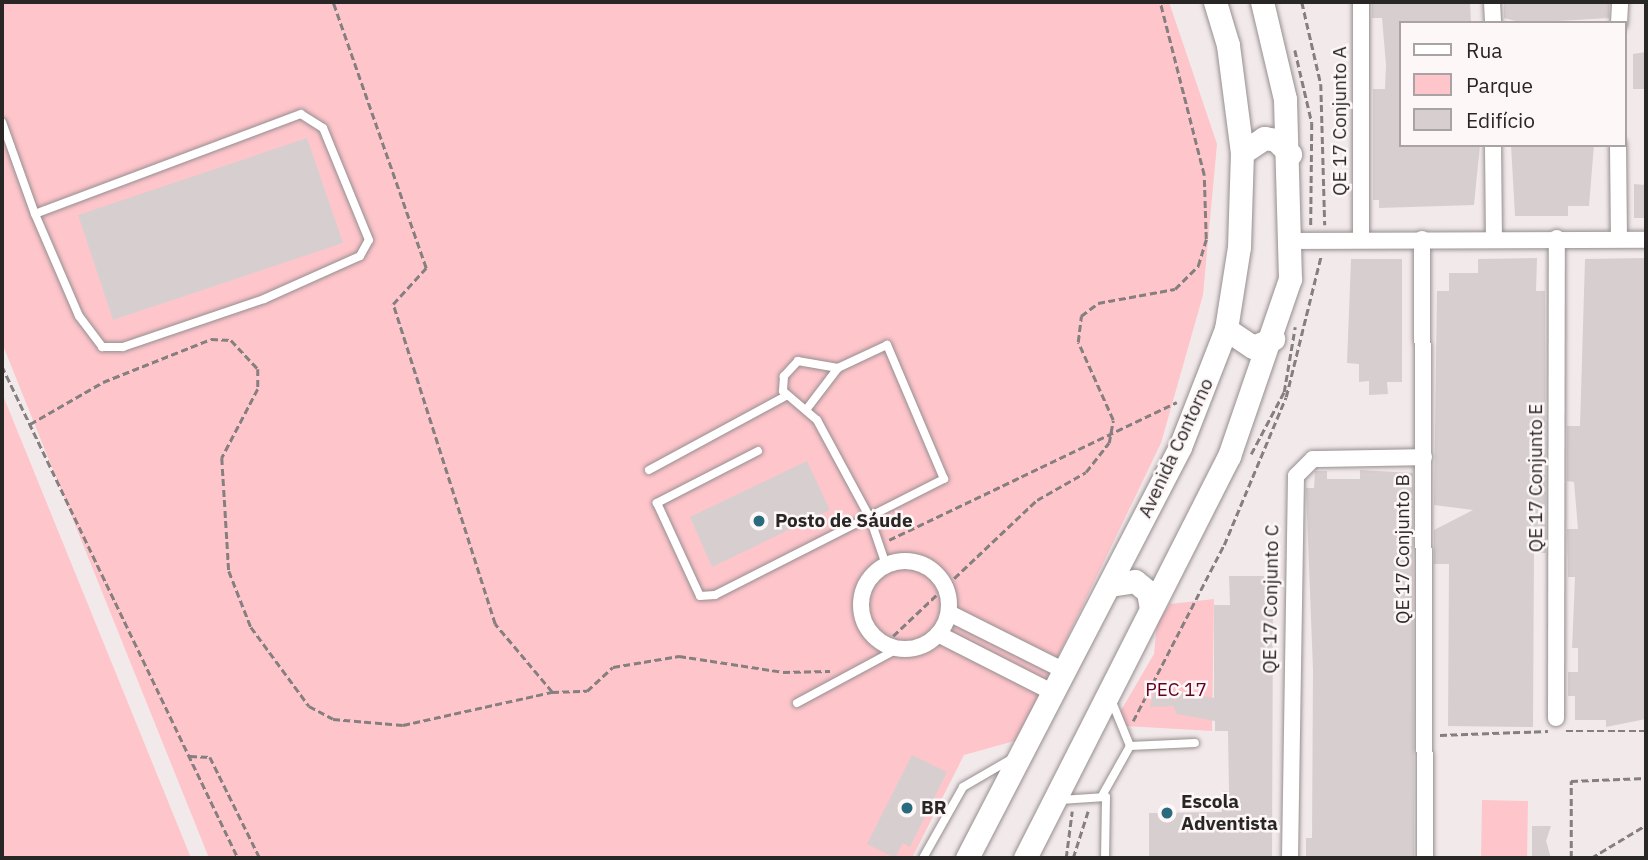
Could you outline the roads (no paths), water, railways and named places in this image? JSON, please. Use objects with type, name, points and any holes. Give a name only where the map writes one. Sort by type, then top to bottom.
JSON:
[{"type":"main road","name":"Avenida Contorno","points":[[967,858],[1056,694],[1111,585],[1204,392],[1226,329],[1239,247],[1242,153],[1228,45],[1214,2]]},
{"type":"main road","points":[[1025,858],[1229,456],[1273,339],[1293,241],[1285,99],[1262,2]]},
{"type":"main road","points":[[1242,153],[1264,138],[1276,140],[1290,154]]},
{"type":"main road","points":[[1226,329],[1253,347],[1273,339]]},
{"type":"main road","points":[[1111,585],[1126,579],[1143,585],[1151,609]]},
{"type":"street","name":"QE 17 Conjunto A","points":[[1361,2],[1361,240]]},
{"type":"street","points":[[1492,2],[1493,21]]},
{"type":"street","points":[[1619,21],[1620,2]]},
{"type":"street","points":[[1493,147],[1494,237]]},
{"type":"street","points":[[1618,147],[1619,239]]},
{"type":"street","points":[[1293,241],[1494,237],[1646,240]]},
{"type":"street","name":"QE 17 Conjunto E","points":[[1556,718],[1558,238]]},
{"type":"street","name":"QE 17 Conjunto B","points":[[1422,239],[1425,858]]},
{"type":"street","name":"QE 17 Conjunto C","points":[[1290,858],[1296,477],[1313,459],[1424,457]]},
{"type":"street","points":[[938,634],[949,613],[946,588],[928,567],[887,565],[862,597],[866,624],[892,646],[938,634],[1056,694]]},
{"type":"street","points":[[949,613],[1067,672]]},
{"type":"lane","points":[[2,122],[35,214],[87,332],[112,349],[264,299],[360,256],[369,240],[323,128],[301,114],[35,214]]},
{"type":"lane","points":[[758,451],[657,503],[700,596],[710,597],[870,517],[946,474],[891,348],[881,345],[838,368],[806,410]]},
{"type":"lane","points":[[838,368],[804,359],[792,364],[782,383],[786,396],[806,410],[870,517],[887,565]]},
{"type":"lane","points":[[649,470],[786,396]]},
{"type":"lane","points":[[797,703],[892,646]]},
{"type":"lane","points":[[1108,693],[1130,746]]},
{"type":"lane","points":[[1130,746],[1195,743]]},
{"type":"lane","points":[[1105,858],[1103,794],[1130,746]]},
{"type":"lane","points":[[923,858],[963,787],[1025,752]]},
{"type":"lane","points":[[1054,802],[1103,794]]},
{"type":"place","name":"Posto de Sáude","points":[[759,521]]},
{"type":"place","name":"BR","points":[[907,808]]},
{"type":"place","name":"Escola Adventista","points":[[1167,813]]},
{"type":"park label","name":"PEC 17","points":[[1176,690]]}]
